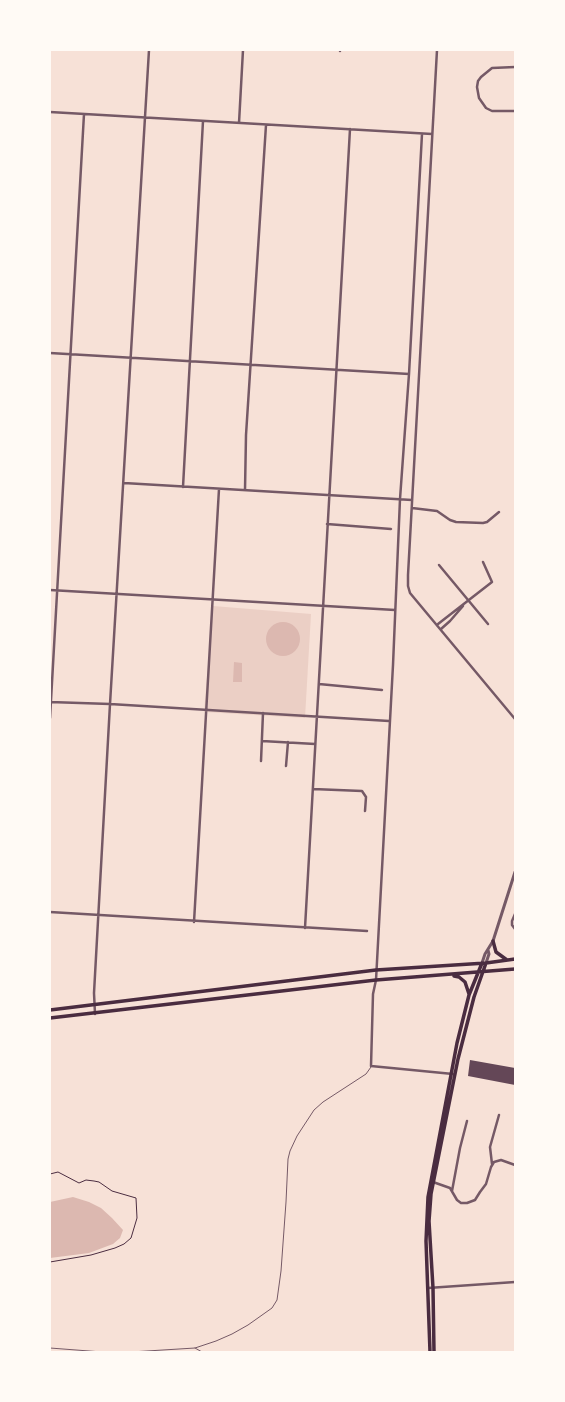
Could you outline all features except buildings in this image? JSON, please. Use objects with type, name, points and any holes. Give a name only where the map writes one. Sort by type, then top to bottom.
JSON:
[{"type":"main road","points":[[493,941],[496,952],[507,960]]},
{"type":"main road","points":[[50,1010],[376,970],[484,963],[515,959]]},
{"type":"main road","points":[[430,1352],[426,1234],[428,1197],[469,995],[484,963]]},
{"type":"main road","points":[[50,1018],[376,980],[515,969]]},
{"type":"main road","points":[[434,1352],[433,1288],[429,1218],[433,1182],[453,1074],[480,972]]},
{"type":"main road","points":[[450,975],[458,977],[465,982],[469,995]]},
{"type":"street","points":[[94,1014],[110,704],[149,50]]},
{"type":"street","points":[[239,123],[243,50]]},
{"type":"street","points":[[437,50],[408,586],[410,593],[438,624],[515,719]]},
{"type":"street","points":[[515,67],[492,68],[481,77],[478,81],[477,87],[479,98],[486,108],[492,110],[515,111]]},
{"type":"street","points":[[50,112],[432,134]]},
{"type":"street","points":[[50,718],[84,114]]},
{"type":"street","points":[[183,486],[204,121]]},
{"type":"street","points":[[245,490],[246,435],[266,125]]},
{"type":"street","points":[[305,928],[350,129]]},
{"type":"street","points":[[422,134],[409,374],[400,499],[376,980],[373,994],[371,1066],[453,1074]]},
{"type":"street","points":[[50,354],[409,374]]},
{"type":"street","points":[[124,483],[412,500]]},
{"type":"street","points":[[194,922],[219,489]]},
{"type":"street","points":[[412,508],[437,511],[450,520],[456,522],[487,522],[499,512]]},
{"type":"street","points":[[327,524],[391,529]]},
{"type":"street","points":[[438,624],[492,582],[483,562]]},
{"type":"street","points":[[439,565],[488,624]]},
{"type":"street","points":[[50,590],[395,610]]},
{"type":"street","points":[[441,629],[466,603]]},
{"type":"street","points":[[319,684],[382,690]]},
{"type":"street","points":[[50,702],[110,704],[389,721]]},
{"type":"street","points":[[261,761],[263,713]]},
{"type":"street","points":[[262,741],[315,744]]},
{"type":"street","points":[[286,766],[288,742]]},
{"type":"street","points":[[313,789],[362,791],[366,797],[365,811]]},
{"type":"street","points":[[484,963],[485,954],[493,941],[515,872]]},
{"type":"street","points":[[50,912],[194,922],[367,931]]},
{"type":"street","points":[[515,914],[512,921],[512,925],[515,929]]},
{"type":"street","points":[[433,1182],[446,1186],[461,1203],[475,1200],[486,1184],[492,1164],[490,1147],[499,1115]]},
{"type":"street","points":[[452,1191],[467,1121]]},
{"type":"street","points":[[492,1164],[501,1160],[515,1164]]},
{"type":"street","points":[[428,1288],[515,1282]]},
{"type":"lane","points":[[131,1352],[194,1348],[232,1334],[272,1308],[277,1300],[281,1272],[288,1159],[290,1150],[297,1136],[314,1110],[323,1102],[366,1074],[371,1066]]},
{"type":"lane","points":[[50,1348],[102,1352]]},
{"type":"lane","points":[[194,1348],[202,1352]]},
{"type":"path","points":[[50,1174],[58,1172],[79,1183],[86,1180],[99,1182],[112,1191],[136,1198],[137,1218],[131,1238],[124,1244],[91,1255],[50,1262]]},
{"type":"shaded area","points":[[213,606],[311,614],[305,718],[204,712]]},
{"type":"shaded area","points":[[280,622],[286,622],[290,623],[297,629],[300,639],[299,646],[293,653],[286,656],[280,656],[276,655],[269,649],[266,642],[266,636],[267,632],[273,625]]},
{"type":"shaded area","points":[[234,662],[242,663],[242,682],[233,682]]},
{"type":"shaded area","points":[[73,1197],[101,1208],[123,1230],[120,1238],[113,1244],[89,1253],[50,1258],[50,1202]]}]
